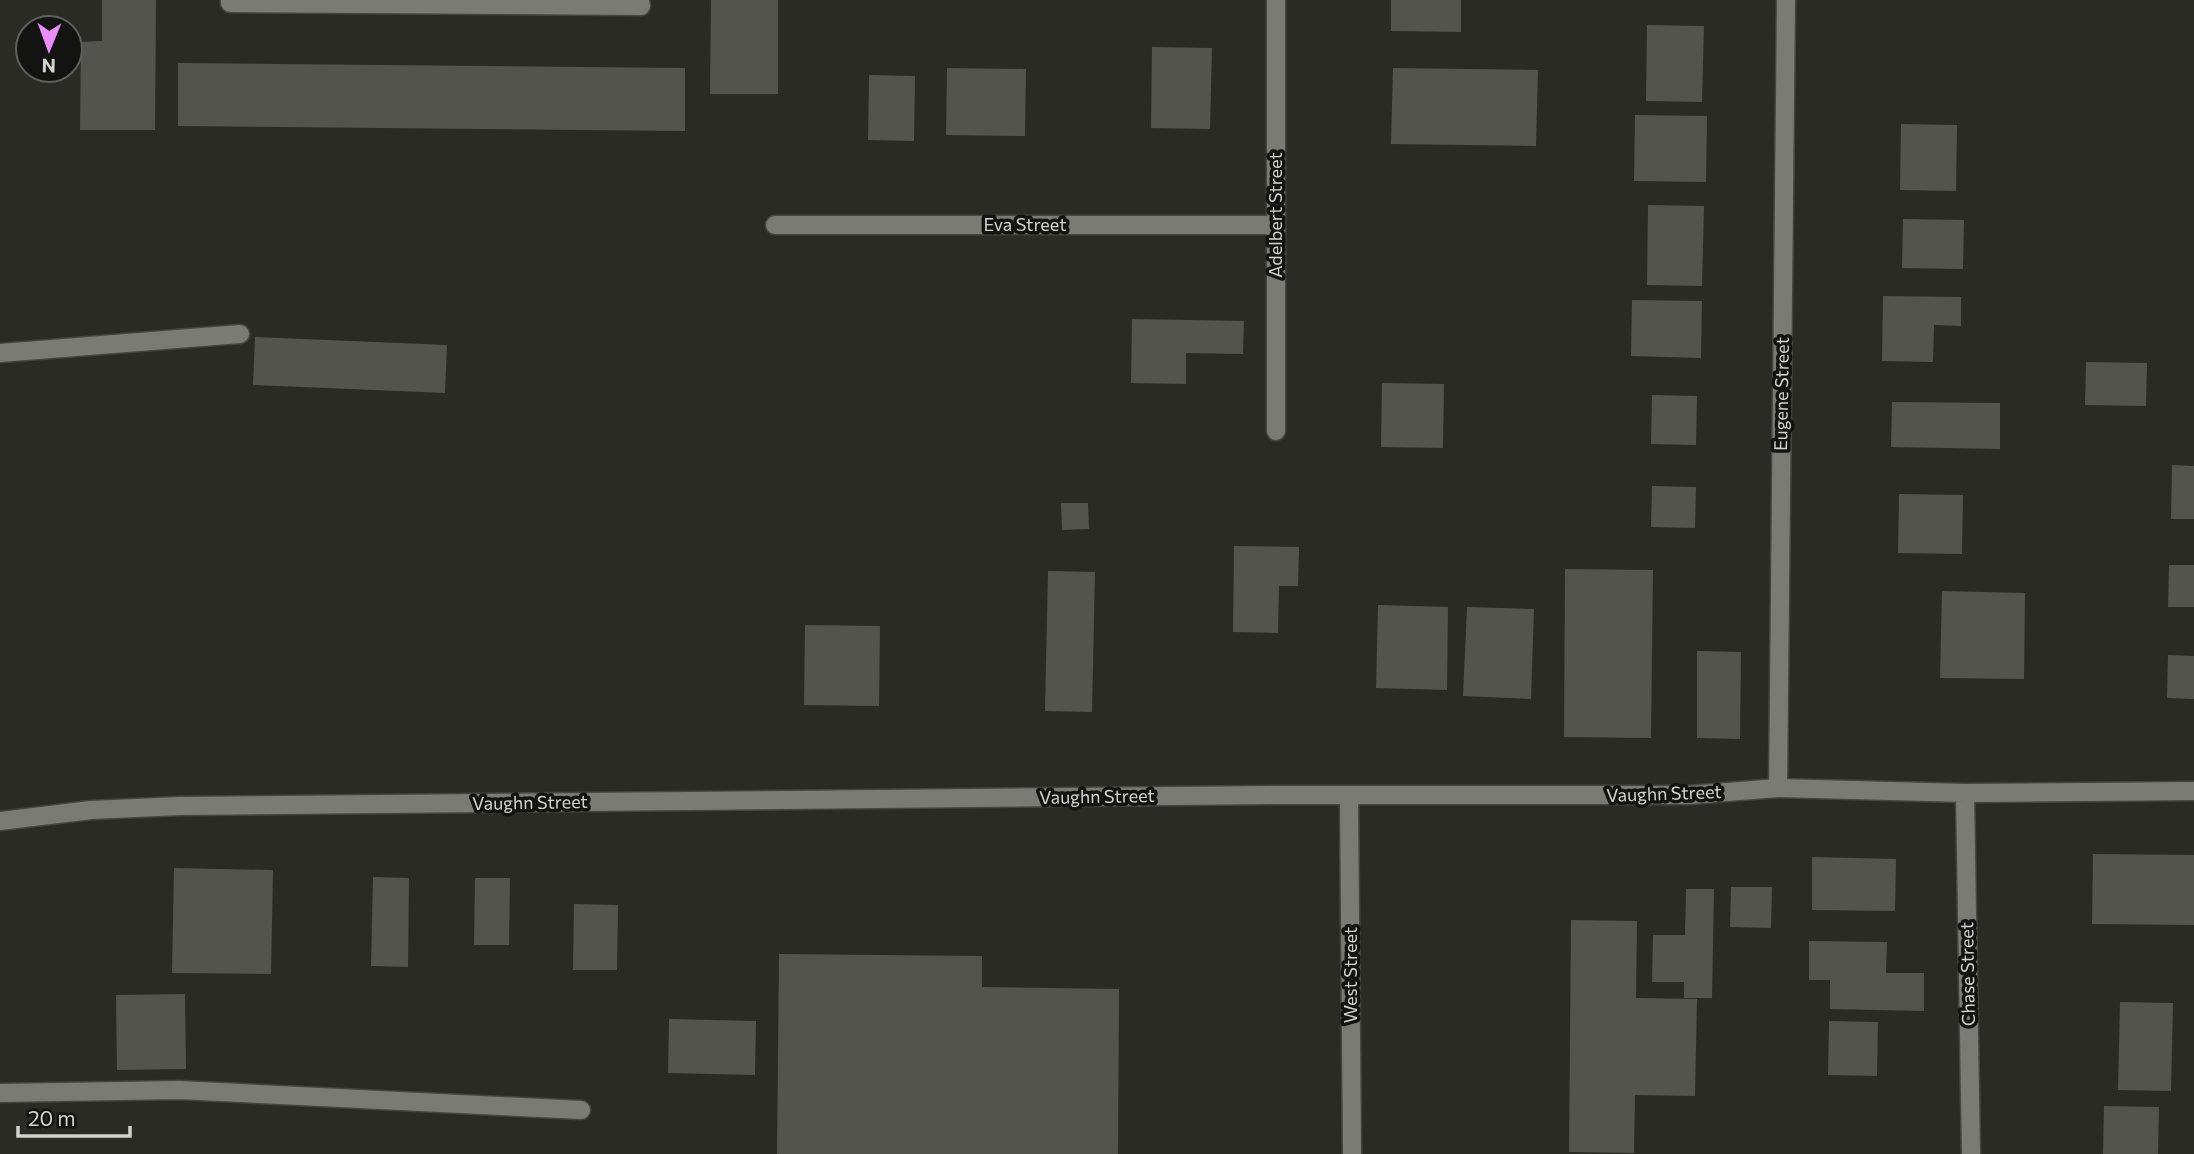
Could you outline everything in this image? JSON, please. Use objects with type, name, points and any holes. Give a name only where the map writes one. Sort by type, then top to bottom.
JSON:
[{"type":"street","points":[[230,0],[230,3],[547,3],[640,6],[640,0]]},
{"type":"street","name":"Adelbert Street","points":[[1276,0],[1276,431]]},
{"type":"street","name":"Eugene Street","points":[[1778,788],[1786,0]]},
{"type":"street","name":"Eva Street","points":[[775,225],[1275,225]]},
{"type":"street","points":[[0,353],[240,334]]},
{"type":"street","name":"Vaughn Street","points":[[0,821],[92,810],[180,806],[1252,795],[1689,795],[1778,788],[1965,793],[2194,791]]},
{"type":"street","name":"Chase Street","points":[[1965,793],[1970,1154]]},
{"type":"street","name":"West Street","points":[[1349,796],[1352,1154]]},
{"type":"street","points":[[0,1093],[179,1090],[582,1110]]},
{"type":"building","points":[[102,0],[156,0],[155,130],[80,130],[84,42],[102,41]]},
{"type":"building","points":[[711,0],[778,0],[778,94],[710,94]]},
{"type":"building","points":[[1391,0],[1461,0],[1461,32],[1391,31]]},
{"type":"building","points":[[1647,25],[1704,26],[1702,102],[1646,101]]},
{"type":"building","points":[[1152,47],[1212,48],[1210,129],[1151,128]]},
{"type":"building","points":[[178,63],[685,68],[685,131],[178,126]]},
{"type":"building","points":[[947,68],[1026,69],[1025,136],[946,135]]},
{"type":"building","points":[[1393,68],[1538,70],[1536,146],[1391,144]]},
{"type":"building","points":[[869,75],[915,76],[914,141],[868,140]]},
{"type":"building","points":[[1635,115],[1707,116],[1706,182],[1634,181]]},
{"type":"building","points":[[1901,124],[1957,125],[1956,191],[1900,190]]},
{"type":"building","points":[[1648,205],[1704,206],[1702,286],[1647,285]]},
{"type":"building","points":[[1903,219],[1964,220],[1963,269],[1902,268]]},
{"type":"building","points":[[1883,296],[1961,297],[1961,326],[1934,325],[1933,362],[1882,361]]},
{"type":"building","points":[[1632,300],[1702,301],[1701,358],[1631,356]]},
{"type":"building","points":[[1132,319],[1244,321],[1243,354],[1186,353],[1186,384],[1131,383]]},
{"type":"building","points":[[255,337],[447,345],[445,393],[253,385]]},
{"type":"building","points":[[2086,362],[2147,363],[2146,406],[2085,405]]},
{"type":"building","points":[[1382,383],[1444,384],[1443,448],[1381,447]]},
{"type":"building","points":[[1652,395],[1697,396],[1696,445],[1651,444]]},
{"type":"building","points":[[1892,402],[2000,403],[2000,449],[1891,447]]},
{"type":"building","points":[[2172,465],[2194,466],[2194,519],[2171,519]]},
{"type":"building","points":[[1652,486],[1696,487],[1695,528],[1651,527]]},
{"type":"building","points":[[1899,494],[1963,495],[1962,554],[1898,553]]},
{"type":"building","points":[[1061,503],[1088,503],[1089,529],[1062,530]]},
{"type":"building","points":[[1234,546],[1299,547],[1298,586],[1279,586],[1278,633],[1233,632]]},
{"type":"building","points":[[2169,565],[2194,565],[2194,607],[2168,607]]},
{"type":"building","points":[[1565,569],[1653,570],[1651,738],[1564,737]]},
{"type":"building","points":[[1048,571],[1095,572],[1092,712],[1045,711]]},
{"type":"building","points":[[1942,591],[2025,593],[2024,679],[1940,678]]},
{"type":"building","points":[[1378,605],[1448,607],[1447,690],[1376,688]]},
{"type":"building","points":[[1467,607],[1534,609],[1531,699],[1463,696]]},
{"type":"building","points":[[805,625],[880,626],[879,706],[804,705]]},
{"type":"building","points":[[1697,651],[1741,652],[1740,739],[1697,738]]},
{"type":"building","points":[[2168,655],[2194,656],[2194,699],[2167,698]]},
{"type":"building","points":[[2093,854],[2194,855],[2194,925],[2092,924]]},
{"type":"building","points":[[1812,857],[1896,859],[1895,911],[1812,910]]},
{"type":"building","points":[[174,868],[273,870],[271,974],[172,973]]},
{"type":"building","points":[[373,877],[409,878],[408,967],[371,966]]},
{"type":"building","points":[[475,878],[510,878],[509,945],[474,945]]},
{"type":"building","points":[[1731,887],[1772,887],[1771,928],[1730,927]]},
{"type":"building","points":[[1686,889],[1714,889],[1712,998],[1684,998],[1684,982],[1652,982],[1653,935],[1685,935]]},
{"type":"building","points":[[574,904],[618,905],[617,970],[573,970]]},
{"type":"building","points":[[1571,920],[1637,921],[1636,998],[1697,999],[1695,1096],[1635,1095],[1634,1153],[1569,1152]]},
{"type":"building","points":[[1809,941],[1887,942],[1886,973],[1924,973],[1924,1011],[1830,1009],[1830,980],[1809,980]]},
{"type":"building","points":[[779,954],[982,956],[982,987],[1119,989],[1118,1154],[777,1154]]},
{"type":"building","points":[[185,994],[186,1069],[117,1070],[116,995]]},
{"type":"building","points":[[2120,1002],[2173,1003],[2171,1091],[2118,1090]]},
{"type":"building","points":[[669,1019],[756,1021],[755,1075],[668,1073]]},
{"type":"building","points":[[1829,1021],[1878,1022],[1877,1076],[1828,1075]]},
{"type":"building","points":[[2104,1106],[2159,1107],[2158,1154],[2103,1154]]}]
